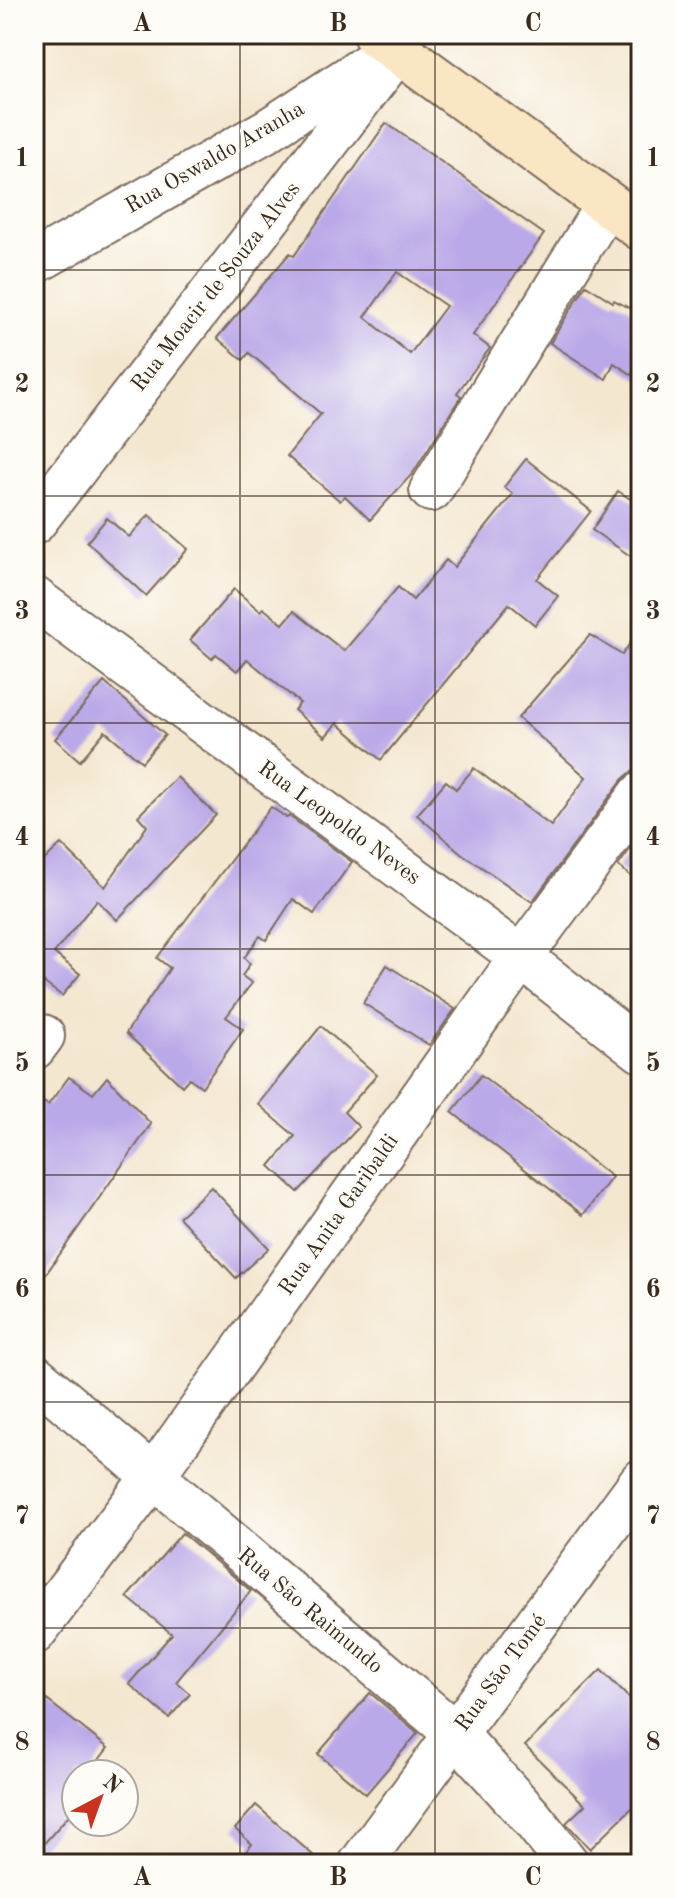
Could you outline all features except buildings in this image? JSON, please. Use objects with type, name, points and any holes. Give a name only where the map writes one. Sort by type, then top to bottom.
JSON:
[{"type":"street","points":[[389,44],[624,216],[431,490]]},
{"type":"street","name":"Rua Oswaldo Aranha","points":[[34,263],[268,130],[389,44]]},
{"type":"street","name":"Rua Moacir de Souza Alves","points":[[34,523],[389,44]]},
{"type":"street","name":"Rua Leopoldo Neves","points":[[34,598],[521,957],[641,1051]]},
{"type":"street","name":"Rua Anita Garibaldi","points":[[34,1633],[152,1478],[521,957],[641,794]]},
{"type":"street","name":"Rua São Raimundo","points":[[34,1375],[456,1734],[531,1817],[568,1864]]},
{"type":"street","name":"Rua São Tomé","points":[[360,1864],[641,1481]]}]
